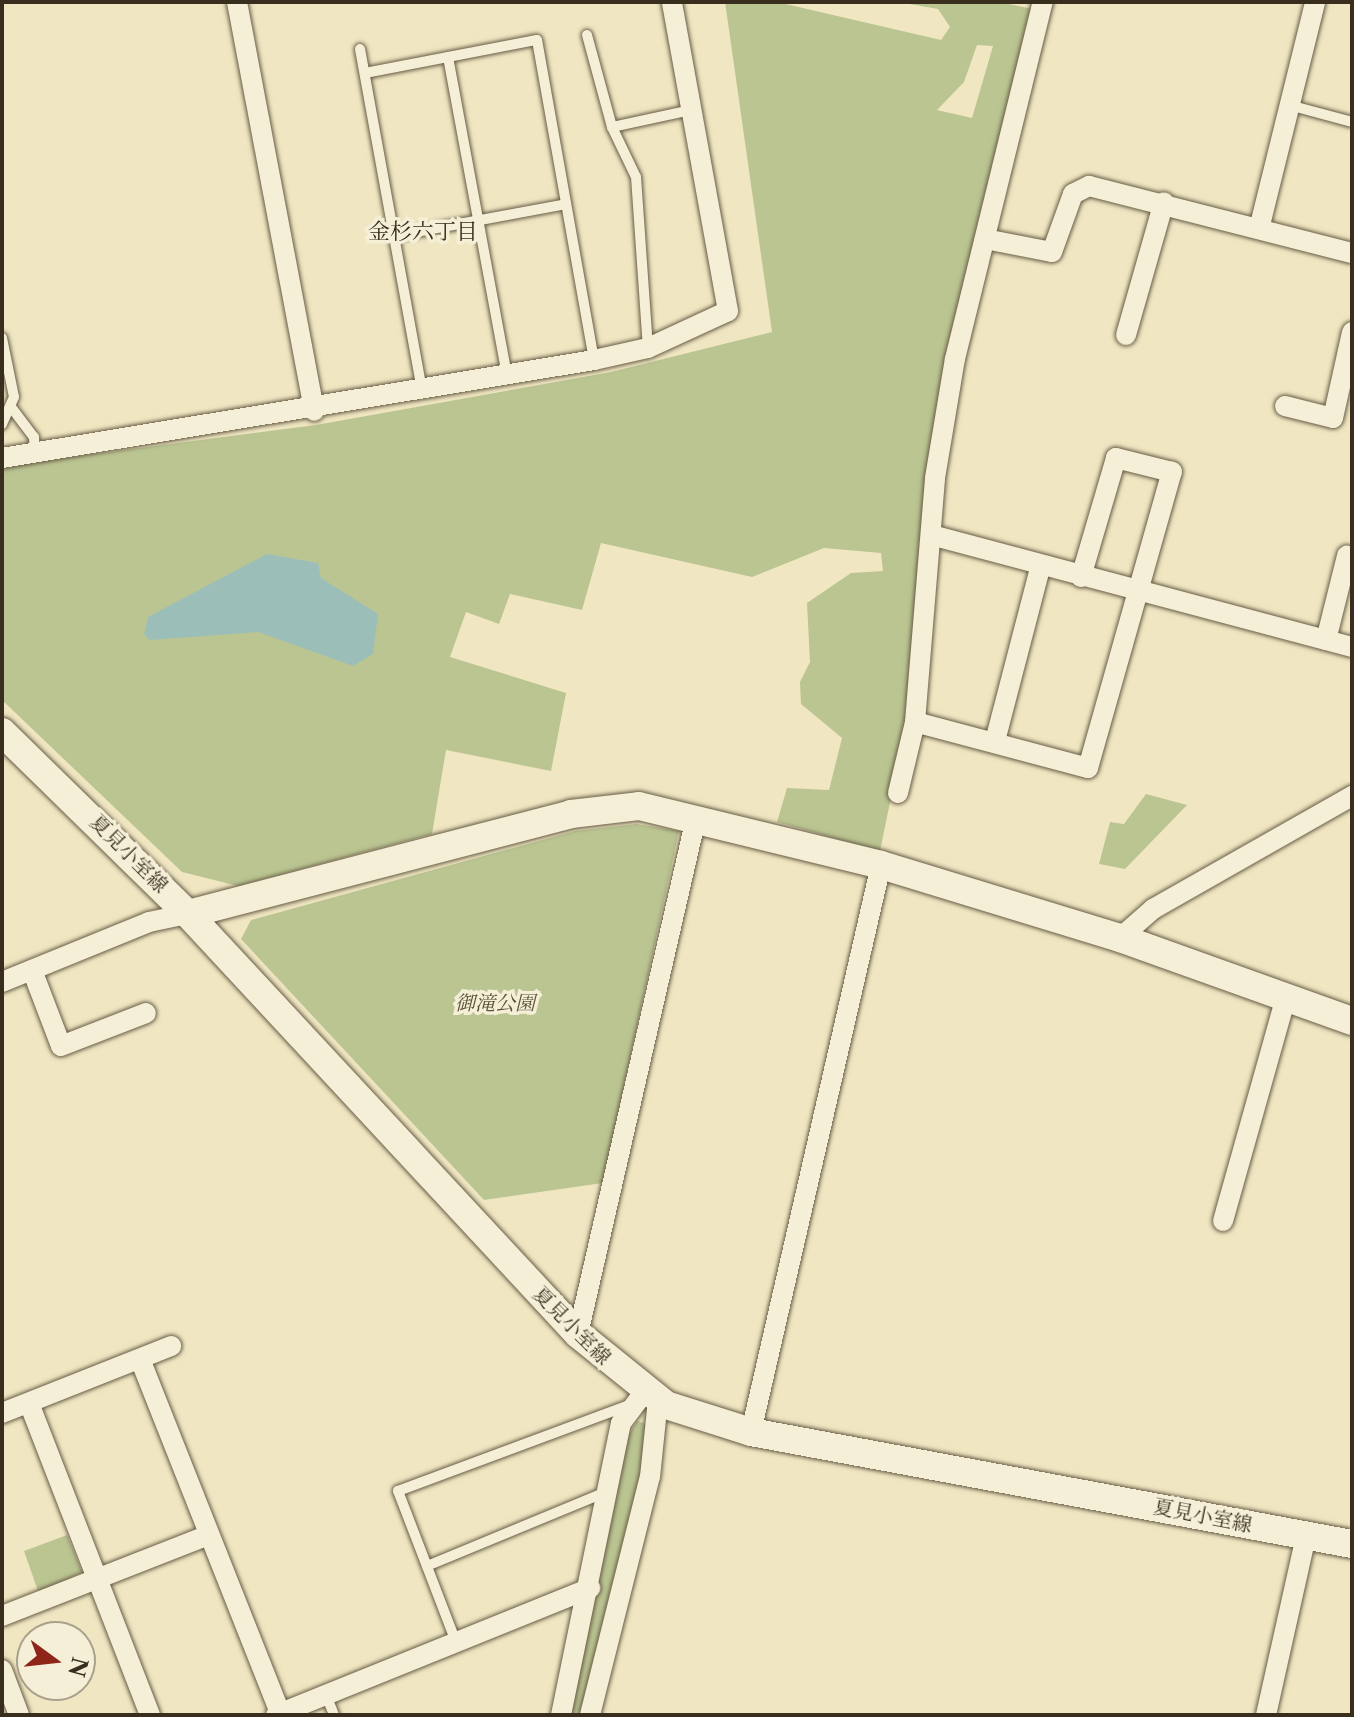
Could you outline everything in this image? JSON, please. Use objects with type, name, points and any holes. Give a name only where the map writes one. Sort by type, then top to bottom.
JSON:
[{"type":"main road","name":"夏見小室線","points":[[2,732],[188,914],[578,1334],[643,1399],[751,1432],[1352,1544]]},
{"type":"main road","points":[[188,914],[571,814],[625,805],[696,818],[881,865],[1120,938],[1352,1021]]},
{"type":"street","points":[[237,2],[314,411]]},
{"type":"street","points":[[2,458],[314,411],[594,360],[648,348],[728,311],[672,2]]},
{"type":"street","points":[[898,793],[915,722],[935,536],[935,478],[952,374],[1043,2]]},
{"type":"street","points":[[1259,229],[1315,2]]},
{"type":"street","points":[[985,239],[1052,252],[1079,187],[1164,202],[1352,253]]},
{"type":"street","points":[[1126,335],[1164,202]]},
{"type":"street","points":[[1285,406],[1333,418],[1352,332]]},
{"type":"street","points":[[915,722],[1088,768],[1172,472],[1116,458],[1081,577]]},
{"type":"street","points":[[935,536],[1352,647]]},
{"type":"street","points":[[1326,640],[1347,556]]},
{"type":"street","points":[[995,741],[1041,565]]},
{"type":"street","points":[[1120,938],[1153,909],[1352,796]]},
{"type":"street","points":[[578,1334],[696,818]]},
{"type":"street","points":[[751,1432],[881,865]]},
{"type":"street","points":[[2,982],[188,914]]},
{"type":"street","points":[[32,970],[61,1046],[146,1013]]},
{"type":"street","points":[[1223,1221],[1286,997]]},
{"type":"street","points":[[2,1413],[171,1346]]},
{"type":"street","points":[[140,1359],[278,1714],[590,1588]]},
{"type":"street","points":[[561,1715],[590,1588],[607,1492],[643,1399]]},
{"type":"street","points":[[590,1715],[650,1477],[643,1399]]},
{"type":"street","points":[[29,1403],[150,1715]]},
{"type":"street","points":[[2,1616],[209,1535]]},
{"type":"street","points":[[1266,1715],[1306,1536]]},
{"type":"street","points":[[2,1670],[19,1715]]},
{"type":"lane","points":[[587,35],[612,127],[640,197],[648,348]]},
{"type":"lane","points":[[365,73],[537,40],[594,360]]},
{"type":"lane","points":[[360,49],[422,391]]},
{"type":"lane","points":[[448,57],[507,375]]},
{"type":"lane","points":[[1289,105],[1352,122]]},
{"type":"lane","points":[[612,127],[691,110]]},
{"type":"lane","points":[[394,236],[566,204]]},
{"type":"lane","points":[[2,338],[11,407],[34,437],[35,454]]},
{"type":"lane","points":[[2,424],[11,407]]},
{"type":"lane","points":[[456,1642],[398,1491],[643,1399]]},
{"type":"lane","points":[[427,1566],[607,1492]]},
{"type":"lane","points":[[326,1695],[334,1715]]},
{"type":"green space","points":[[725,2],[777,2],[941,40],[950,27],[938,9],[898,2],[1000,2],[1037,10],[950,355],[909,710],[880,851],[777,822],[787,788],[829,790],[842,738],[801,704],[800,682],[810,662],[807,603],[851,573],[883,571],[881,553],[824,548],[752,577],[601,543],[582,610],[510,594],[499,624],[466,612],[450,657],[566,693],[551,771],[446,750],[432,834],[238,886],[182,872],[2,700],[2,466],[316,425],[611,372],[772,332]],"holes":[[[977,45],[993,46],[972,118],[937,110],[964,82]]]},
{"type":"green space","points":[[1146,794],[1187,805],[1125,869],[1099,864],[1110,822],[1124,824]]},
{"type":"green space","name":"御滝公園","points":[[637,824],[679,831],[603,1183],[484,1200],[241,939],[251,920],[575,831]]},
{"type":"green space","points":[[637,1421],[647,1424],[643,1479],[583,1715],[568,1715],[626,1439]]},
{"type":"green space","points":[[67,1535],[82,1572],[39,1594],[24,1551]]},
{"type":"water","points":[[267,554],[318,563],[321,578],[378,614],[373,654],[353,666],[258,632],[150,640],[144,634],[148,617]]},
{"type":"district","name":"金杉六丁目","points":[[423,232]]}]
